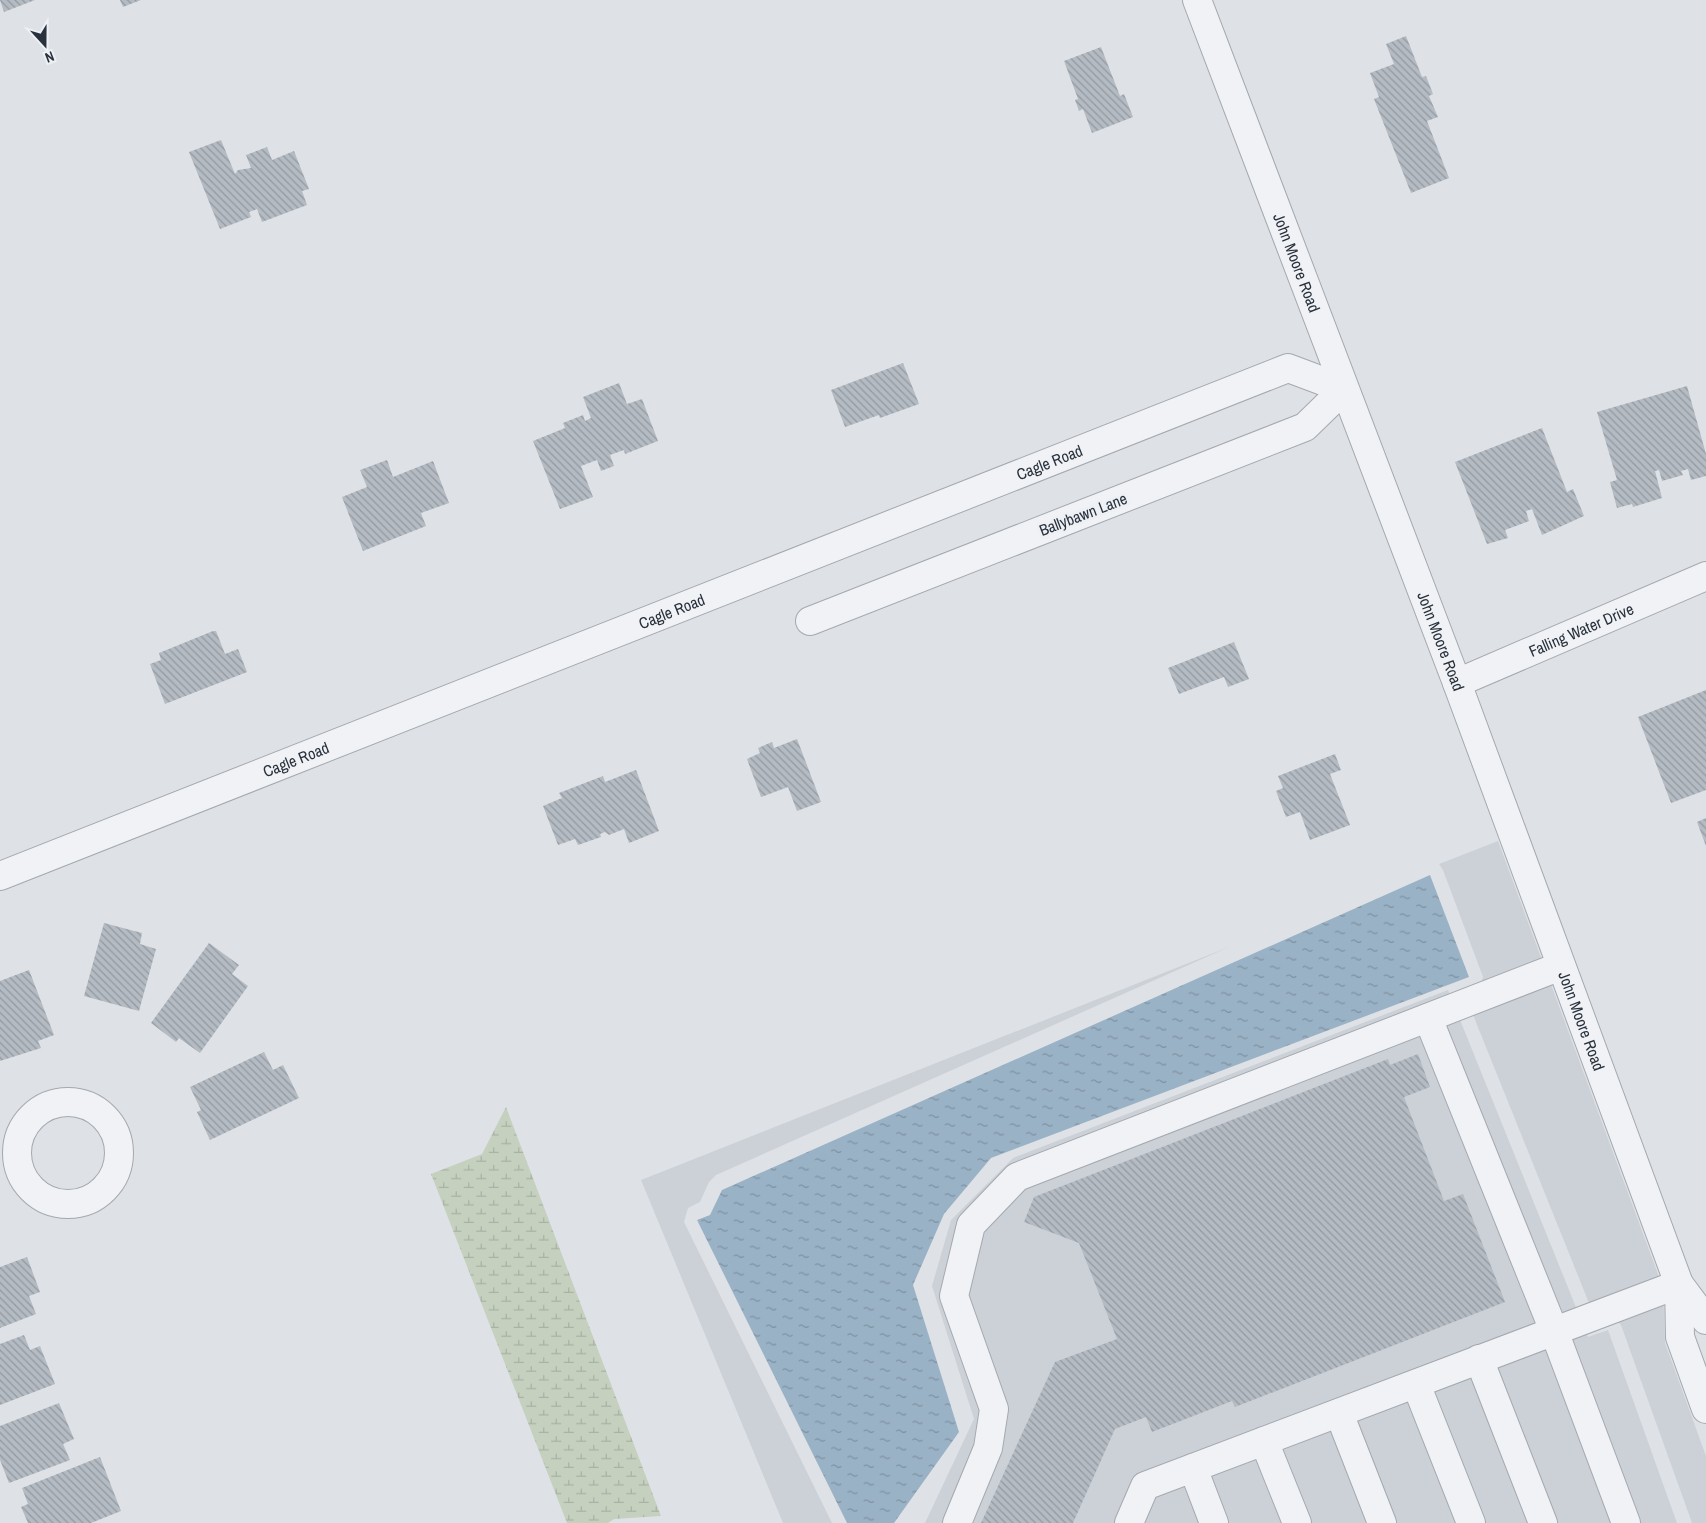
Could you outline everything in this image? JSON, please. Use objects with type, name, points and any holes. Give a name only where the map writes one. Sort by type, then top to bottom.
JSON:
[{"type":"street","name":"John Moore Road","points":[[1197,0],[1457,682],[1679,1284],[1706,1320]]},
{"type":"street","name":"Cagle Road","points":[[0,876],[1288,368],[1344,389]]},
{"type":"street","name":"Ballybawn Lane","points":[[810,621],[1305,427],[1344,389]]},
{"type":"street","name":"Falling Water Drive","points":[[1457,682],[1706,576]]},
{"type":"street","points":[[957,1523],[988,1448],[994,1409],[954,1296],[971,1225],[1017,1177],[1561,966]]},
{"type":"street","points":[[1428,1018],[1554,1331],[1626,1523]]},
{"type":"street","name":"John Moore Road","points":[[1679,1284],[1680,1337],[1706,1409]]},
{"type":"street","points":[[1129,1523],[1145,1486],[1679,1284]]},
{"type":"street","points":[[1479,1359],[1543,1523]]},
{"type":"street","points":[[1416,1384],[1471,1523]]},
{"type":"street","points":[[1339,1413],[1382,1523]]},
{"type":"street","points":[[1264,1441],[1297,1523]]},
{"type":"street","points":[[1193,1468],[1214,1523]]},
{"type":"shaded area","points":[[1498,841],[1663,1289],[1665,1343],[1706,1456],[1706,1523],[1692,1523],[1621,1325],[1615,1318],[1595,1318],[1465,995],[1478,989],[1483,977],[1443,870],[1439,864]]},
{"type":"shaded area","points":[[1229,947],[716,1175],[709,1182],[700,1202],[688,1208],[684,1222],[832,1523],[783,1523],[641,1180]]},
{"type":"shaded area","points":[[1448,990],[1588,1337],[1608,1330],[1677,1523],[925,1523],[974,1419],[932,1286],[951,1220],[1013,1158]]},
{"type":"green space","points":[[506,1107],[661,1516],[614,1519],[608,1523],[567,1523],[431,1174],[482,1154]]},
{"type":"water","points":[[1430,875],[1469,977],[991,1158],[944,1214],[913,1285],[959,1432],[894,1523],[847,1523],[697,1220],[710,1215],[722,1190]]},
{"type":"building","points":[[0,0],[35,0],[4,12]]},
{"type":"building","points":[[120,0],[141,0],[123,7]]},
{"type":"building","points":[[1406,36],[1422,77],[1426,76],[1433,94],[1429,96],[1438,117],[1427,121],[1449,178],[1411,193],[1374,99],[1379,97],[1370,73],[1394,64],[1386,44]]},
{"type":"building","points":[[1101,47],[1120,96],[1124,94],[1133,117],[1092,133],[1083,109],[1079,111],[1075,100],[1078,99],[1064,61]]},
{"type":"building","points":[[221,140],[235,174],[238,170],[251,168],[246,155],[267,147],[272,160],[294,151],[309,189],[302,191],[307,205],[262,222],[257,209],[249,212],[251,217],[220,229],[189,152]]},
{"type":"building","points":[[903,363],[919,404],[880,418],[879,415],[845,427],[831,390]]},
{"type":"building","points":[[619,383],[627,404],[642,399],[658,441],[625,454],[624,450],[610,455],[614,466],[601,471],[597,460],[581,466],[593,497],[560,509],[533,441],[565,428],[563,423],[583,415],[585,421],[591,418],[583,397]]},
{"type":"building","points":[[1687,386],[1706,454],[1706,476],[1691,480],[1688,469],[1681,471],[1683,475],[1662,481],[1659,470],[1655,471],[1662,498],[1633,507],[1632,504],[1617,508],[1610,482],[1617,480],[1597,412]]},
{"type":"building","points":[[1542,428],[1567,492],[1573,489],[1584,516],[1542,535],[1532,509],[1526,511],[1529,521],[1505,530],[1508,538],[1487,544],[1455,462]]},
{"type":"building","points":[[387,460],[393,477],[433,461],[449,503],[421,513],[426,526],[363,551],[342,497],[367,487],[360,470]]},
{"type":"building","points":[[216,631],[225,654],[238,649],[247,672],[165,704],[150,664],[161,660],[159,653]]},
{"type":"building","points":[[1234,642],[1249,679],[1228,687],[1224,677],[1179,694],[1168,668]]},
{"type":"building","points":[[1706,690],[1706,790],[1671,803],[1638,717]]},
{"type":"building","points":[[797,739],[821,802],[797,811],[788,787],[761,797],[747,759],[760,753],[758,748],[772,742],[774,748]]},
{"type":"building","points":[[1335,754],[1341,770],[1330,774],[1350,825],[1310,840],[1300,812],[1286,817],[1276,791],[1283,788],[1278,776]]},
{"type":"building","points":[[636,770],[659,831],[629,843],[624,829],[609,835],[605,832],[600,834],[601,837],[578,845],[575,839],[558,845],[543,806],[562,798],[559,793],[603,776],[605,782]]},
{"type":"building","points":[[1706,818],[1706,846],[1697,822]]},
{"type":"building","points":[[104,923],[142,933],[140,944],[156,949],[139,1011],[84,996]]},
{"type":"building","points":[[209,943],[239,965],[232,974],[248,986],[200,1053],[179,1038],[176,1042],[151,1023]]},
{"type":"building","points":[[29,970],[54,1035],[38,1041],[41,1048],[0,1061],[0,981]]},
{"type":"building","points":[[264,1052],[273,1070],[283,1065],[299,1098],[210,1140],[197,1112],[201,1110],[190,1087]]},
{"type":"building","points":[[1418,1054],[1430,1087],[1404,1097],[1444,1201],[1463,1194],[1505,1302],[1235,1407],[1232,1401],[1152,1432],[1146,1417],[1115,1429],[1073,1523],[981,1523],[1055,1362],[1117,1339],[1079,1243],[1024,1222],[1034,1197],[1388,1059],[1390,1065]]},
{"type":"building","points":[[27,1257],[40,1292],[29,1296],[36,1314],[0,1328],[0,1267]]},
{"type":"building","points":[[24,1335],[30,1350],[40,1346],[55,1384],[0,1405],[0,1344]]},
{"type":"building","points":[[59,1403],[74,1439],[63,1444],[70,1460],[9,1483],[0,1460],[0,1426]]},
{"type":"building","points":[[100,1457],[121,1511],[91,1523],[28,1523],[21,1507],[28,1504],[22,1488]]}]
